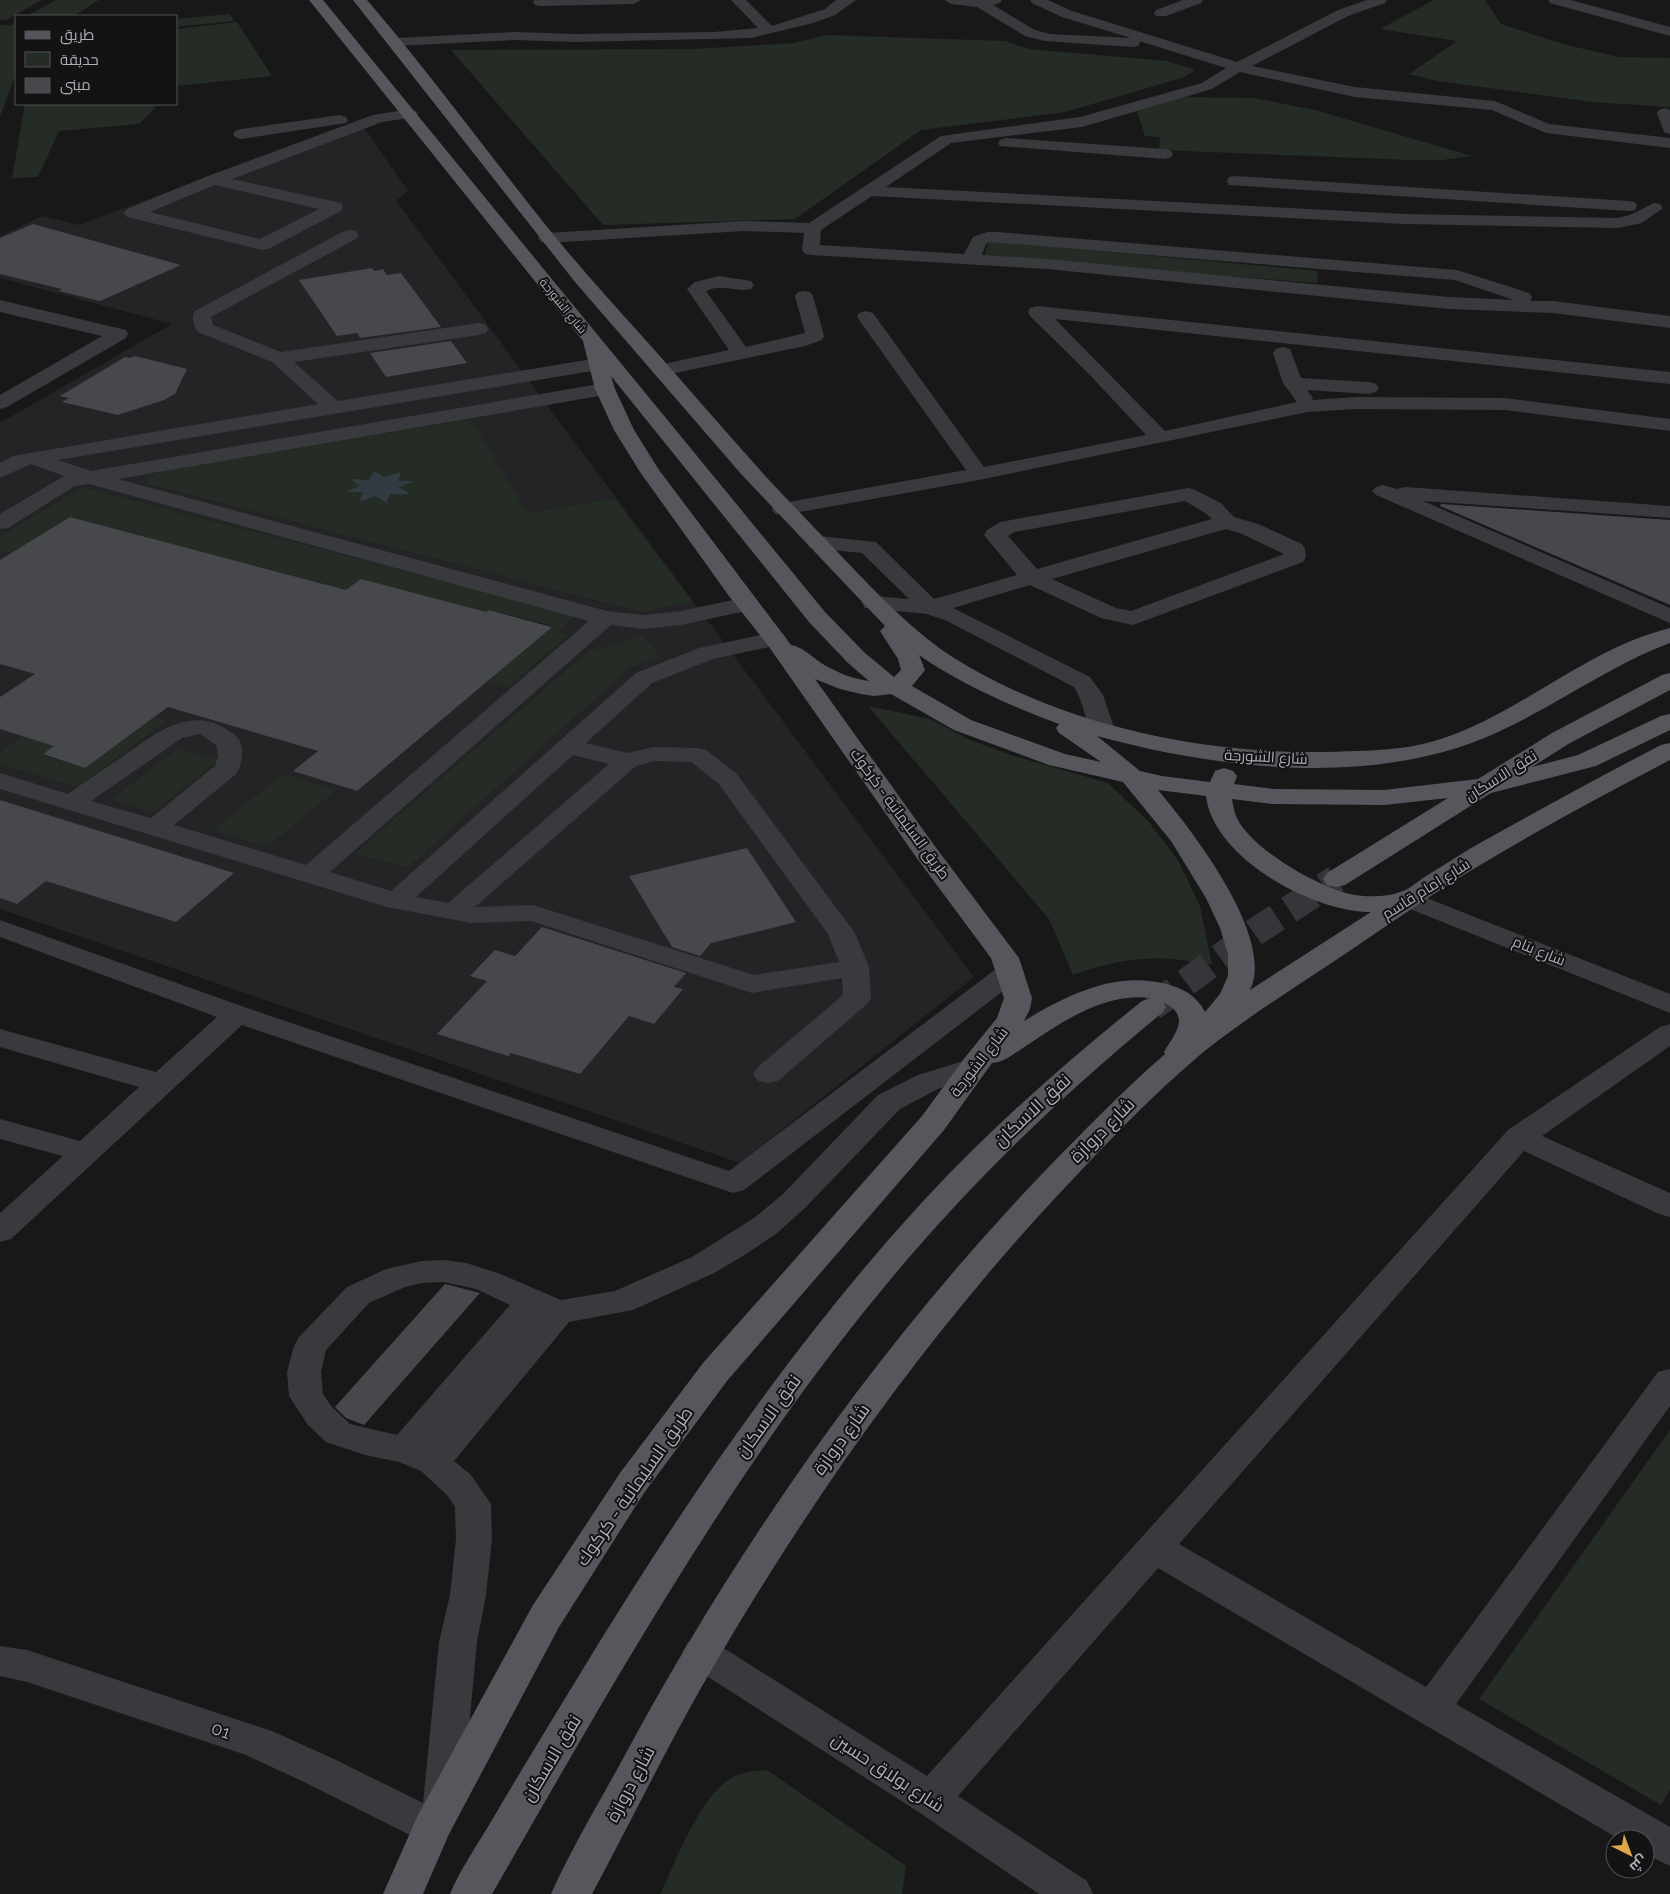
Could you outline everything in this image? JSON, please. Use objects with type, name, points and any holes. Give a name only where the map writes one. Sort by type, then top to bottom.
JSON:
[{"type":"main road","name":"شارع الشورجة","points":[[316,0],[387,90],[410,114],[592,342],[606,389],[624,430],[650,472],[747,604],[774,637]]},
{"type":"main road","points":[[360,0],[396,42],[547,238],[783,509],[818,543],[873,603],[912,663],[913,670],[906,680],[890,687],[864,687],[830,677],[802,659],[774,637]]},
{"type":"main road","points":[[592,342],[817,617],[867,667],[895,688],[942,714],[1006,744],[1050,758],[1112,773],[1171,784],[1242,793],[1317,798],[1381,797],[1446,792],[1523,778],[1571,766],[1633,742],[1670,721]]},
{"type":"main road","name":"شارع الشورجة","points":[[873,603],[902,630],[944,662],[990,687],[1035,706],[1103,730],[1162,745],[1240,758],[1297,760],[1384,757],[1410,754],[1447,744],[1508,720],[1605,663],[1670,635]]},
{"type":"main road","name":"طريق السليمانية - كركوك","points":[[774,637],[925,851],[1005,958],[1014,985]]},
{"type":"main road","name":"نفق الاسكان","points":[[1336,879],[1561,738],[1617,706],[1670,680]]},
{"type":"main road","points":[[1035,706],[1088,740],[1126,771],[1143,788],[1192,852],[1218,897],[1239,950],[1243,965],[1242,978],[1230,1000],[1193,1045]]},
{"type":"main road","name":"شارع إمام قاسم","points":[[1193,1045],[1228,1019],[1409,898],[1539,821],[1670,750]]},
{"type":"main road","points":[[1240,758],[1220,783],[1218,801],[1229,827],[1249,848],[1289,878],[1338,899],[1367,904],[1409,898]]},
{"type":"main road","name":"شارع الشورجة","points":[[933,1123],[973,1067],[1010,1022],[1016,1009],[1014,985]]},
{"type":"main road","points":[[973,1067],[1058,1013],[1081,1002],[1112,992],[1148,988],[1168,993],[1181,1001],[1190,1010],[1194,1025],[1186,1042],[1148,1085]]},
{"type":"main road","name":"نفق الاسكان","points":[[470,1894],[660,1579],[744,1449],[828,1334],[928,1215],[1008,1132],[1085,1061],[1152,1007]]},
{"type":"main road","name":"شارع دروازة","points":[[571,1894],[701,1653],[756,1564],[820,1468],[892,1369],[964,1280],[1040,1194],[1148,1085],[1193,1045]]},
{"type":"main road","name":"طريق السليمانية - كركوك","points":[[403,1894],[436,1819],[546,1616],[632,1483],[714,1372],[933,1123]]},
{"type":"street","points":[[541,1],[634,0]]},
{"type":"street","points":[[738,0],[769,31]]},
{"type":"street","points":[[396,42],[515,36],[575,38],[714,36],[769,31],[791,26],[830,12],[842,2],[849,0]]},
{"type":"street","points":[[951,0],[988,2],[1030,33],[1050,38],[1174,46]]},
{"type":"street","points":[[1037,0],[1067,14],[1174,46],[1238,68],[1355,92],[1496,106],[1546,128],[1670,143]]},
{"type":"street","points":[[1161,13],[1196,0]]},
{"type":"street","points":[[547,238],[744,226],[813,228],[947,139],[1082,122],[1207,86],[1343,13],[1380,0]]},
{"type":"street","points":[[1555,0],[1668,31]]},
{"type":"street","points":[[541,1],[552,14]]},
{"type":"street","points":[[564,26],[575,38]]},
{"type":"street","points":[[241,134],[354,118],[379,118],[410,114]]},
{"type":"street","points":[[1664,114],[1670,129]]},
{"type":"street","points":[[214,180],[336,208],[262,245],[134,213],[214,180],[379,118]]},
{"type":"street","points":[[947,139],[1165,154]]},
{"type":"street","points":[[1235,181],[1662,208]]},
{"type":"street","points":[[871,191],[1404,219],[1629,222],[1662,208]]},
{"type":"street","points":[[813,228],[811,250],[1057,265],[1449,303],[1553,307],[1670,322]]},
{"type":"street","points":[[334,409],[278,358],[205,328],[202,315],[350,235]]},
{"type":"street","points":[[971,259],[979,241],[987,237],[998,237],[1458,275],[1553,307]]},
{"type":"street","points":[[741,354],[696,289],[705,283],[731,282],[745,285]]},
{"type":"street","points":[[661,370],[805,340],[815,336],[804,296]]},
{"type":"street","points":[[0,306],[119,334],[0,403]]},
{"type":"street","points":[[1160,438],[1038,312],[1670,378]]},
{"type":"street","points":[[866,317],[979,474]]},
{"type":"street","points":[[278,358],[479,329]]},
{"type":"street","points":[[1284,353],[1293,384],[1308,406]]},
{"type":"street","points":[[0,472],[20,460],[598,364]]},
{"type":"street","points":[[495,382],[508,405]]},
{"type":"street","points":[[1293,384],[1406,391],[1670,425]]},
{"type":"street","points":[[0,523],[68,481],[606,389]]},
{"type":"street","points":[[783,509],[979,474],[1308,406],[1356,404],[1505,404]]},
{"type":"street","points":[[286,416],[299,441]]},
{"type":"street","points":[[32,458],[88,477],[606,618],[643,622],[680,618],[747,604]]},
{"type":"street","points":[[1670,512],[1383,491],[1670,616]]},
{"type":"street","points":[[1188,494],[1213,508],[1226,522],[1250,529],[1294,549],[1295,557],[1133,618],[1109,612],[1032,578],[995,535],[1008,527],[1188,494]]},
{"type":"street","points":[[873,603],[930,606],[1226,522]]},
{"type":"street","points":[[818,543],[868,548],[930,606],[955,616],[1082,682],[1091,695],[1103,730]]},
{"type":"street","points":[[310,876],[606,618]]},
{"type":"street","points":[[396,901],[644,678],[707,653],[774,637]]},
{"type":"street","points":[[71,803],[174,733],[191,727],[208,727],[228,742],[230,756],[227,769],[155,828]]},
{"type":"street","points":[[569,746],[627,760],[654,754],[697,755],[727,778],[840,933],[855,967],[856,998],[768,1074]]},
{"type":"street","points":[[454,911],[627,760]]},
{"type":"street","points":[[0,781],[396,901],[472,915],[533,912],[752,984],[855,967]]},
{"type":"street","name":"شارع بتام","points":[[1409,898],[1670,1004]]},
{"type":"street","points":[[0,928],[237,1014],[733,1183],[859,1087],[1014,985]]},
{"type":"street","points":[[0,1231],[159,1083],[237,1014]]},
{"type":"street","points":[[931,1798],[1519,1137],[1670,1033]]},
{"type":"street","points":[[0,1038],[159,1083]]},
{"type":"street","points":[[436,1819],[458,1642],[468,1595],[474,1539],[474,1504],[459,1485],[419,1456],[338,1433],[320,1416],[306,1396],[304,1372],[311,1346],[324,1329],[358,1295],[397,1277],[422,1272],[444,1271],[466,1274],[487,1281],[546,1307],[621,1302],[703,1265],[765,1226],[794,1201],[889,1102],[928,1082],[973,1067]]},
{"type":"street","points":[[859,1087],[889,1102]]},
{"type":"street","points":[[0,1130],[85,1152]]},
{"type":"street","points":[[1519,1137],[1670,1206]]},
{"type":"street","points":[[419,1456],[546,1307]]},
{"type":"street","points":[[1431,1709],[1670,1381]]},
{"type":"street","points":[[1153,1548],[1670,1848]]},
{"type":"street","name":"شارع بولاق حسين","points":[[701,1653],[931,1798],[1073,1894]]},
{"type":"street","name":"01","points":[[9,1658],[258,1742],[320,1771],[436,1819]]},
{"type":"shaded area","points":[[359,120],[408,191],[396,200],[557,419],[974,977],[740,1163],[0,909],[0,764],[77,788],[166,720],[155,717],[85,768],[43,755],[22,736],[0,752],[0,551],[11,554],[70,517],[146,537],[193,607],[253,565],[327,585],[306,619],[361,579],[423,663],[489,610],[552,627],[487,682],[508,688],[570,634],[559,632],[575,616],[81,487],[0,536],[0,423],[172,324],[0,278],[0,236],[42,216],[79,225]],"holes":[[[162,471],[527,513],[614,498],[640,612],[151,485],[152,474]],[[587,652],[660,656],[627,670],[355,854]]]},
{"type":"shaded area","points":[[374,471],[384,477],[401,472],[398,481],[415,481],[399,487],[410,494],[390,494],[386,503],[376,496],[359,502],[363,492],[345,492],[360,486],[350,479],[369,480]]},
{"type":"green space","points":[[0,0],[42,0],[6,20],[0,20]]},
{"type":"green space","points":[[56,0],[99,0],[76,15],[29,15]]},
{"type":"green space","points":[[1434,0],[1485,0],[1501,24],[1563,44],[1618,57],[1670,58],[1670,107],[1592,102],[1437,81],[1409,74],[1457,41],[1380,29]]},
{"type":"green space","points":[[230,14],[234,21],[178,27],[178,19]]},
{"type":"green space","points":[[237,22],[272,76],[178,86],[178,29]]},
{"type":"green space","points":[[15,23],[15,76],[0,117],[0,25],[11,25]]},
{"type":"green space","points":[[827,35],[1005,41],[1029,49],[1167,61],[1196,70],[1182,78],[1065,112],[921,130],[795,219],[603,225],[451,50],[693,49],[794,43]]},
{"type":"green space","points":[[1180,97],[1254,98],[1315,110],[1472,156],[1442,160],[1410,160],[1159,150],[1160,137],[1145,136],[1137,111]]},
{"type":"green space","points":[[25,105],[158,105],[139,124],[59,131],[38,177],[12,178]]},
{"type":"green space","points":[[989,241],[1318,271],[1317,283],[984,257]]},
{"type":"green space","points":[[471,419],[527,513],[614,498],[692,601],[640,612],[151,485],[147,480],[152,474],[162,471]]},
{"type":"green space","points":[[81,487],[576,615],[559,632],[570,634],[508,688],[486,682],[552,626],[489,610],[423,663],[306,620],[327,585],[253,565],[193,607],[146,537],[70,517],[11,554],[0,551],[0,536]]},
{"type":"green space","points":[[643,636],[660,656],[627,670],[408,867],[354,854],[587,652]]},
{"type":"green space","points":[[868,706],[930,719],[970,740],[1014,756],[1108,783],[1148,821],[1178,860],[1200,906],[1212,965],[1175,959],[1142,959],[1109,964],[1073,975],[1049,919]]},
{"type":"green space","points":[[155,717],[167,720],[77,788],[0,764],[0,752],[22,736],[54,746],[43,755],[85,768]]},
{"type":"green space","points":[[178,748],[219,760],[153,812],[112,799]]},
{"type":"green space","points":[[283,774],[336,790],[267,847],[213,830]]},
{"type":"green space","points":[[1670,1430],[1670,1790],[1661,1805],[1479,1699]]},
{"type":"green space","points":[[767,1770],[906,1866],[902,1894],[660,1894],[699,1813],[721,1786],[737,1775]]},
{"type":"building","points":[[33,224],[181,265],[100,301],[59,291],[62,289],[0,274],[0,238]]},
{"type":"building","points":[[372,268],[374,271],[383,269],[387,275],[401,273],[441,327],[360,338],[357,333],[337,336],[299,280]]},
{"type":"building","points":[[451,341],[467,363],[386,377],[370,353]]},
{"type":"building","points":[[135,356],[187,369],[175,394],[164,400],[118,415],[62,402],[69,398],[60,396],[125,357]]},
{"type":"building","points":[[1441,504],[1670,520],[1670,605],[1440,506]]},
{"type":"building","points":[[70,517],[346,590],[361,579],[486,612],[489,610],[552,627],[357,791],[293,771],[318,751],[168,707],[85,768],[43,754],[54,746],[0,729],[0,697],[35,674],[0,664],[0,560]]},
{"type":"building","points":[[0,800],[234,873],[176,922],[46,881],[17,904],[0,898]]},
{"type":"building","points":[[747,848],[796,922],[711,943],[700,956],[672,947],[629,876]]},
{"type":"building","points":[[542,927],[686,973],[674,987],[683,989],[654,1024],[629,1016],[580,1074],[511,1053],[508,1056],[437,1034],[487,981],[470,976],[495,950],[515,956]]},
{"type":"building","points":[[445,1284],[480,1293],[364,1425],[346,1418],[335,1407]]},
{"type":"tunnel","points":[[1152,1007],[1255,932],[1336,879]]}]
